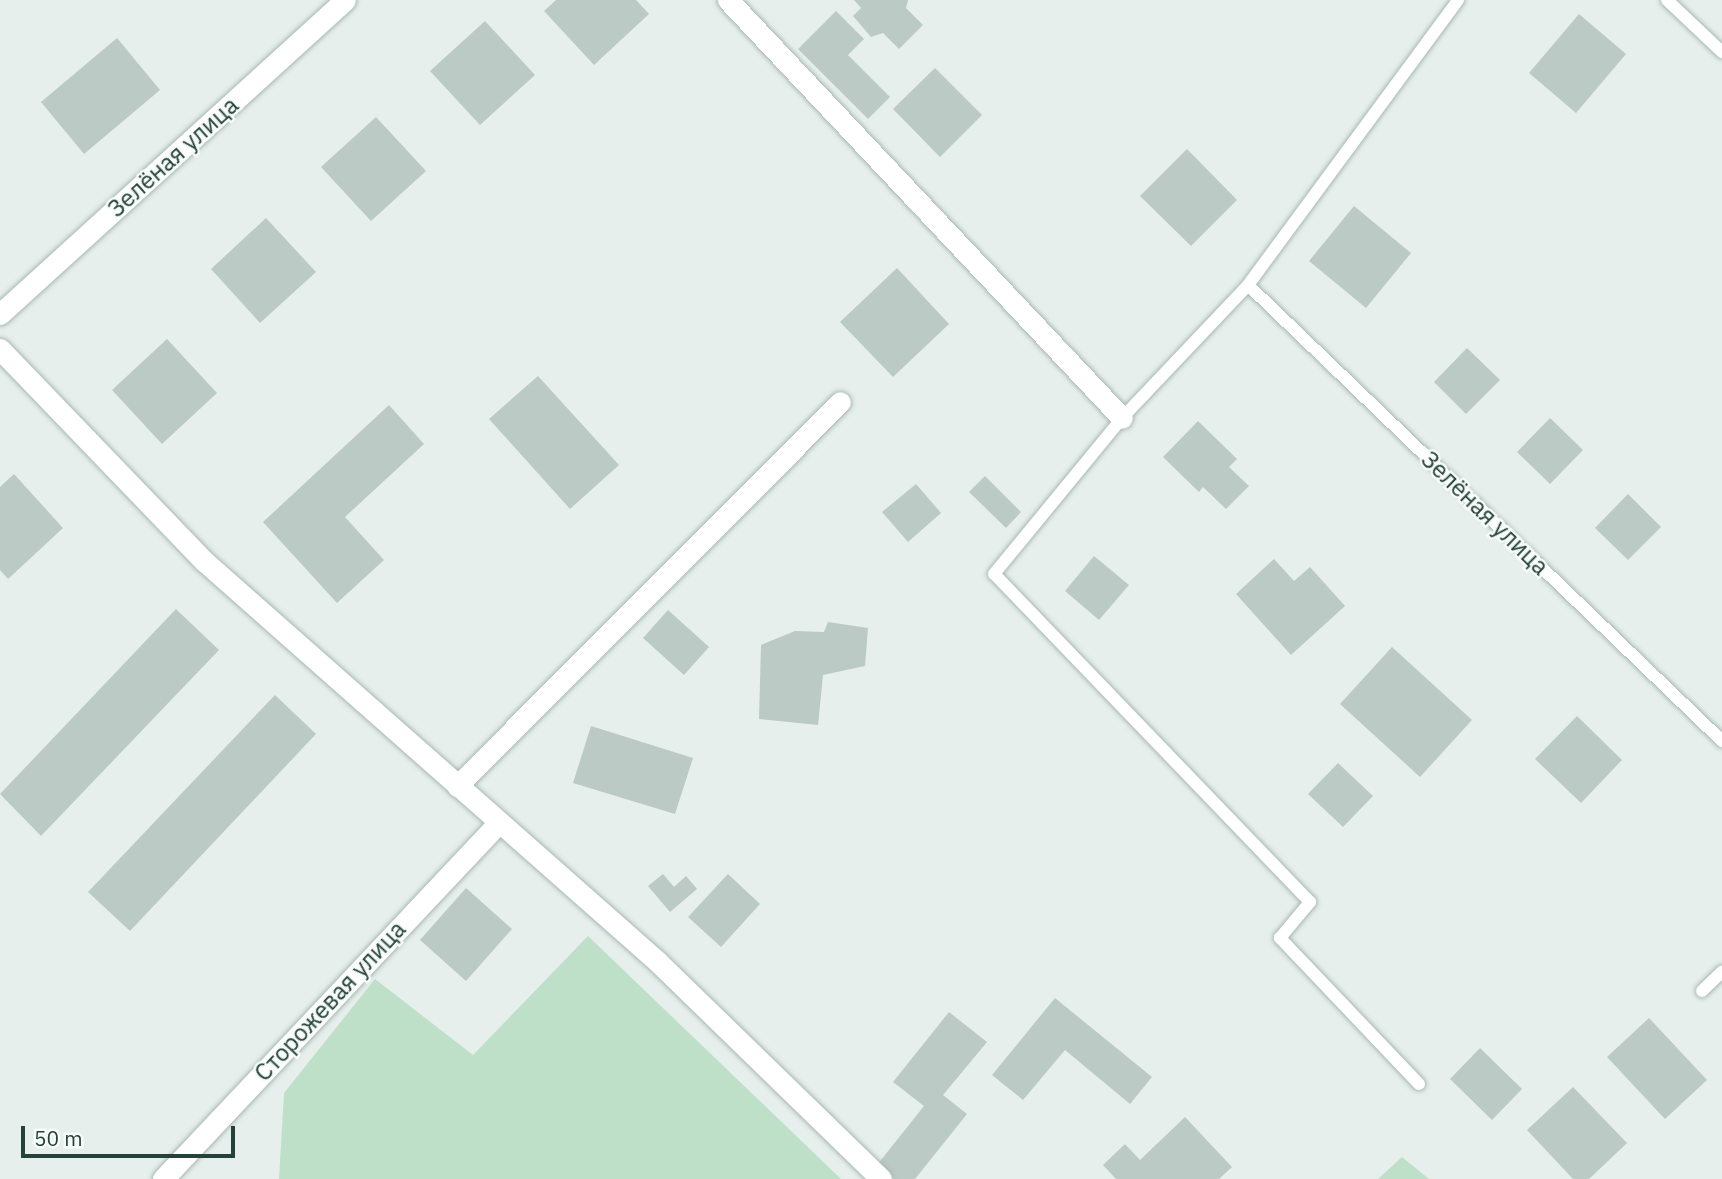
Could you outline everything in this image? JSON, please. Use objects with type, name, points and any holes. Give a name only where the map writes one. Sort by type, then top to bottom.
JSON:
[{"type":"street","name":"Зелёная улица","points":[[0,314],[345,0]]},
{"type":"street","points":[[728,0],[1122,418]]},
{"type":"street","points":[[0,349],[204,561],[497,824],[658,962],[881,1179]]},
{"type":"street","points":[[457,786],[840,402]]},
{"type":"street","name":"Сторожевая улица","points":[[163,1179],[497,824]]},
{"type":"lane","points":[[1419,1084],[1280,938],[1310,902],[994,574],[1122,418],[1248,285],[1458,0]]},
{"type":"lane","points":[[1667,0],[1722,51]]},
{"type":"lane","name":"Зелёная улица","points":[[1248,285],[1722,741]]},
{"type":"lane","points":[[1702,991],[1722,972]]},
{"type":"green space","points":[[588,936],[841,1179],[279,1179],[284,1093],[375,979],[473,1055]]},
{"type":"green space","points":[[1402,1157],[1429,1179],[1378,1179]]},
{"type":"building","points":[[556,0],[636,0],[649,14],[594,65],[544,11]]},
{"type":"building","points":[[854,0],[908,0],[906,8],[923,25],[899,49],[883,33],[871,37],[853,16],[861,8]]},
{"type":"building","points":[[836,11],[864,39],[848,55],[890,97],[868,119],[798,49]]},
{"type":"building","points":[[1579,14],[1626,54],[1576,113],[1529,73]]},
{"type":"building","points":[[485,21],[535,75],[480,125],[430,71]]},
{"type":"building","points":[[117,38],[160,90],[84,154],[41,102]]},
{"type":"building","points":[[935,68],[982,115],[940,157],[893,109]]},
{"type":"building","points":[[376,117],[426,171],[371,221],[321,167]]},
{"type":"building","points":[[1187,149],[1237,200],[1191,246],[1140,196]]},
{"type":"building","points":[[1354,206],[1411,253],[1366,308],[1309,261]]},
{"type":"building","points":[[266,218],[316,272],[260,323],[211,269]]},
{"type":"building","points":[[897,268],[949,324],[893,377],[840,322]]},
{"type":"building","points":[[167,339],[217,393],[162,444],[112,390]]},
{"type":"building","points":[[1467,348],[1500,380],[1466,414],[1434,382]]},
{"type":"building","points":[[538,376],[619,465],[570,509],[489,419]]},
{"type":"building","points":[[389,405],[424,444],[345,517],[384,560],[337,603],[263,522]]},
{"type":"building","points":[[1550,418],[1583,450],[1550,484],[1517,452]]},
{"type":"building","points":[[1198,421],[1237,459],[1229,467],[1249,486],[1226,509],[1203,487],[1199,492],[1163,457]]},
{"type":"building","points":[[14,474],[63,528],[8,579],[0,570],[0,487]]},
{"type":"building","points":[[985,476],[1021,512],[1006,528],[969,492]]},
{"type":"building","points":[[916,484],[941,513],[908,542],[882,512]]},
{"type":"building","points":[[1628,494],[1661,527],[1628,560],[1595,528]]},
{"type":"building","points":[[1094,556],[1129,585],[1099,620],[1065,591]]},
{"type":"building","points":[[1274,559],[1294,581],[1310,567],[1345,606],[1291,655],[1236,594]]},
{"type":"building","points":[[176,609],[219,650],[41,836],[0,794]]},
{"type":"building","points":[[668,610],[709,647],[684,675],[643,638]]},
{"type":"building","points":[[828,622],[868,628],[865,666],[823,675],[818,725],[759,719],[761,645],[795,631],[824,632]]},
{"type":"building","points":[[1392,647],[1472,720],[1420,777],[1340,704]]},
{"type":"building","points":[[275,695],[316,734],[130,931],[88,892]]},
{"type":"building","points":[[1577,716],[1622,760],[1581,803],[1535,759]]},
{"type":"building","points":[[591,726],[693,758],[675,814],[573,783]]},
{"type":"building","points":[[1338,763],[1373,796],[1343,827],[1308,794]]},
{"type":"building","points":[[663,874],[674,887],[686,876],[697,889],[670,912],[648,886]]},
{"type":"building","points":[[728,874],[760,904],[721,947],[688,917]]},
{"type":"building","points":[[466,888],[512,929],[466,981],[420,940]]},
{"type":"building","points":[[1055,998],[1152,1077],[1130,1104],[1065,1050],[1023,1100],[992,1075]]},
{"type":"building","points":[[949,1012],[987,1042],[943,1095],[967,1114],[915,1179],[894,1179],[877,1165],[924,1106],[893,1082]]},
{"type":"building","points":[[1649,1018],[1707,1080],[1665,1119],[1607,1057]]},
{"type":"building","points":[[1480,1048],[1522,1089],[1492,1120],[1450,1079]]},
{"type":"building","points":[[1573,1087],[1627,1143],[1589,1179],[1573,1179],[1527,1130]]},
{"type":"building","points":[[1185,1117],[1232,1167],[1219,1179],[1116,1179],[1103,1165],[1125,1144],[1140,1160]]}]
